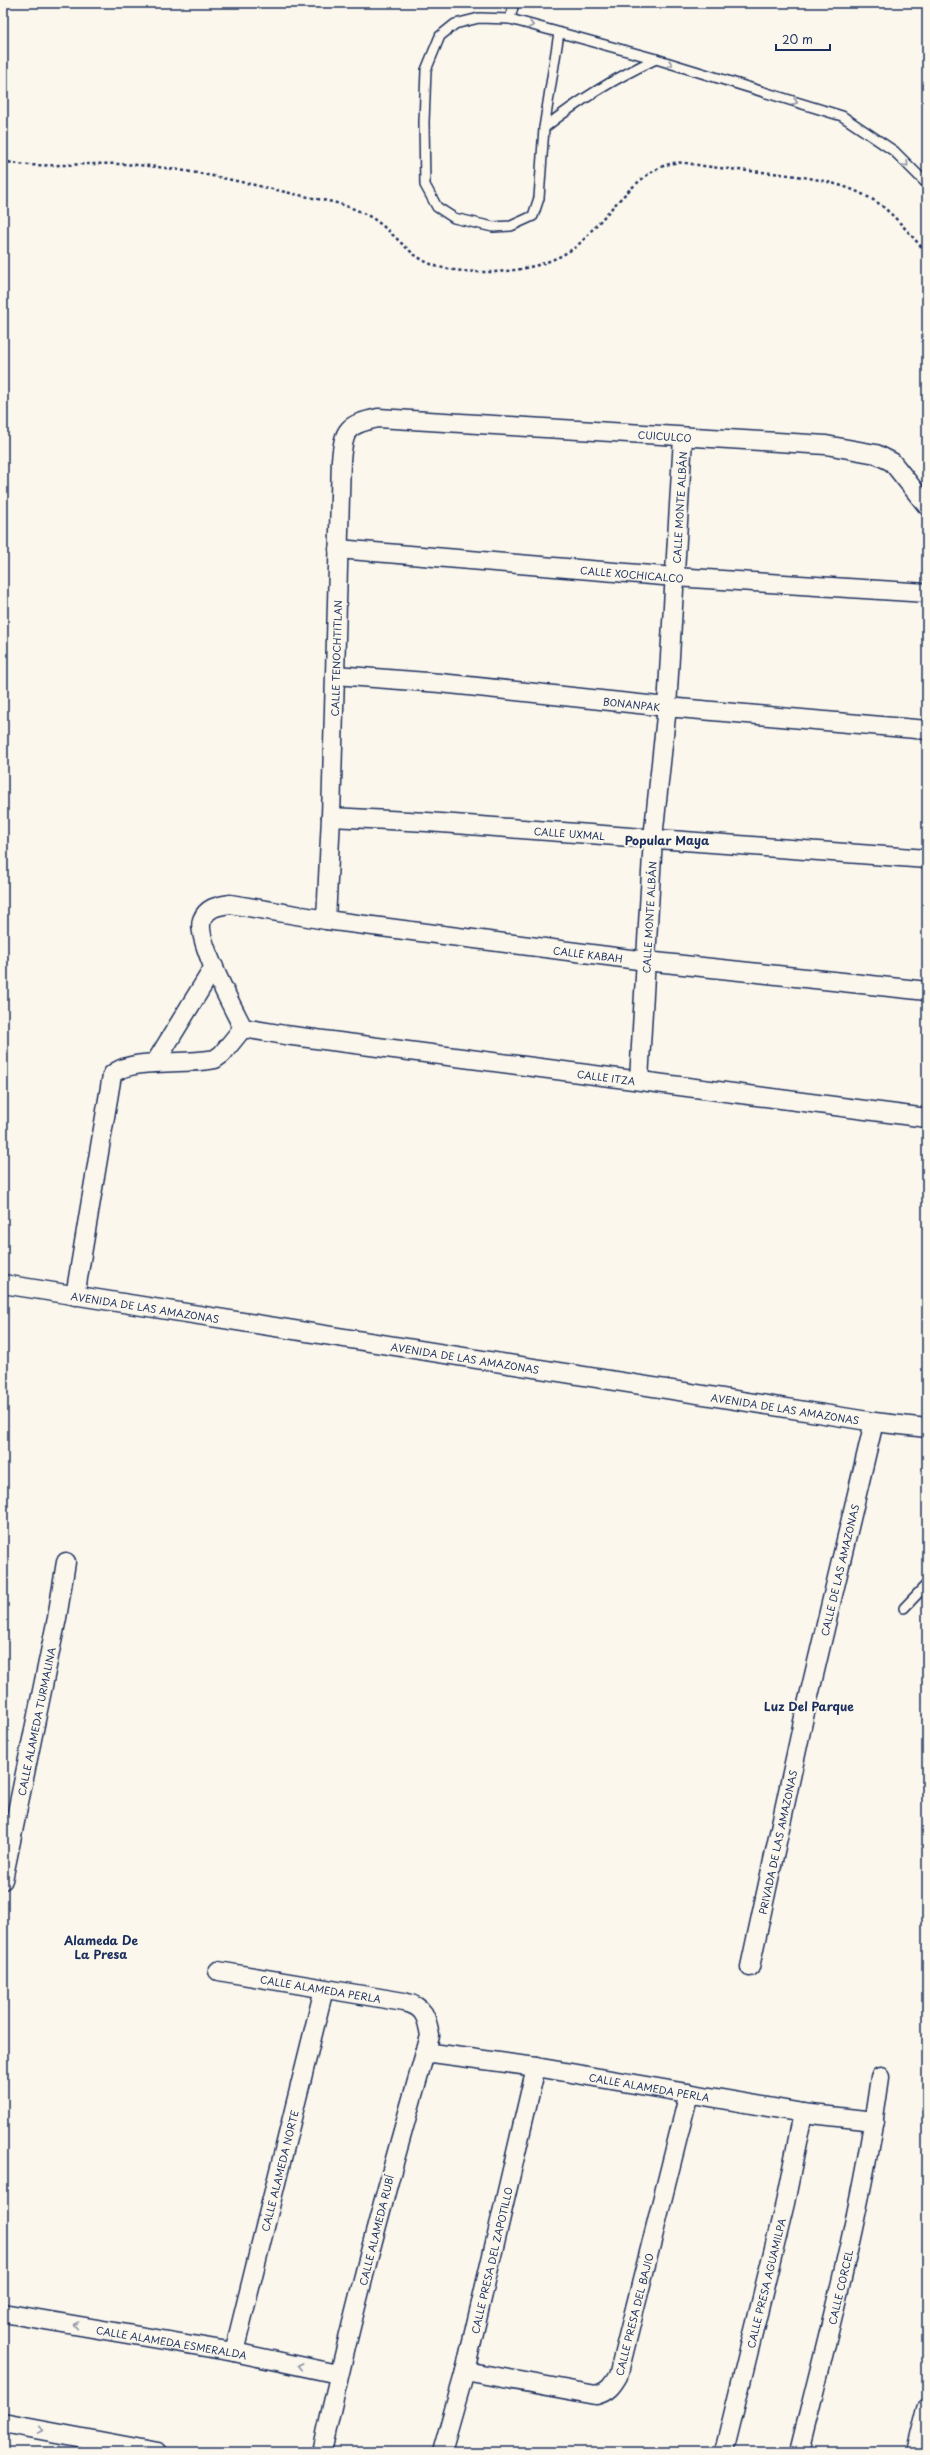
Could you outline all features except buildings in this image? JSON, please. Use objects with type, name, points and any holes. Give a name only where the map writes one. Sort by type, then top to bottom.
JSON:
[{"type":"street","name":"CUICULCO","points":[[378,418],[683,438],[826,445],[876,454],[892,462],[927,506]]},
{"type":"street","name":"CALLE TENOCHTITLAN","points":[[326,920],[331,817],[336,675],[338,549],[343,440],[347,431],[356,423],[378,418]]},
{"type":"street","name":"CALLE MONTE ALBÁN","points":[[639,1080],[653,838],[666,708],[683,438]]},
{"type":"street","name":"CALLE XOCHICALCO","points":[[338,549],[675,577],[927,593]]},
{"type":"street","name":"BONANPAK","points":[[336,675],[440,683],[666,708],[927,730]]},
{"type":"street","name":"CALLE UXMAL","points":[[331,817],[653,838],[927,859]]},
{"type":"street","name":"CALLE KABAH","points":[[243,1028],[214,968],[201,930],[204,916],[215,906],[230,904],[251,906],[326,920],[646,961],[927,991]]},
{"type":"street","points":[[155,1063],[214,968]]},
{"type":"street","points":[[75,1296],[112,1075],[117,1070],[155,1063],[215,1059],[222,1054],[243,1028]]},
{"type":"street","name":"CALLE ITZA","points":[[243,1028],[285,1035],[927,1118]]},
{"type":"street","name":"AVENIDA DE LAS AMAZONAS","points":[[3,1284],[874,1422],[927,1428]]},
{"type":"street","name":"CALLE DE LAS AMAZONAS","points":[[804,1717],[874,1422]]},
{"type":"street","name":"CALLE ALAMEDA TURMALINA","points":[[3,1880],[57,1618],[66,1562]]},
{"type":"street","name":"PRIVADA DE LAS AMAZONAS","points":[[750,1967],[804,1717]]},
{"type":"street","name":"CALLE ALAMEDA PERLA","points":[[218,1971],[415,2004],[422,2010]]},
{"type":"street","name":"CALLE ALAMEDA NORTE","points":[[234,2352],[324,1989]]},
{"type":"street","name":"CALLE ALAMEDA RUBÍ","points":[[322,2452],[338,2374],[397,2147],[430,2036],[427,2021],[422,2010]]},
{"type":"street","name":"CALLE ALAMEDA PERLA","points":[[425,2052],[536,2067],[803,2113],[874,2121]]},
{"type":"street","name":"CALLE PRESA DEL ZAPOTILLO","points":[[442,2452],[465,2371],[536,2067]]},
{"type":"street","name":"CALLE CORCEL","points":[[799,2452],[836,2306],[874,2121],[880,2077]]},
{"type":"street","name":"CALLE PRESA DEL BAJIO","points":[[465,2371],[596,2395],[605,2392],[613,2386],[620,2368],[689,2093]]},
{"type":"street","name":"CALLE PRESA AGUAMILPA","points":[[724,2452],[785,2203],[803,2113]]},
{"type":"street","name":"CALLE ALAMEDA ESMERALDA","points":[[3,2313],[234,2352],[338,2374]]},
{"type":"street","points":[[916,2452],[927,2408]]},
{"type":"street","points":[[3,2423],[158,2452]]},
{"type":"lane","points":[[510,19],[514,3]]},
{"type":"lane","points":[[559,33],[544,128],[539,198],[533,216],[511,226],[493,227],[454,218],[437,207],[425,185],[424,122],[426,70],[440,36],[455,24],[479,18],[510,19],[656,59],[842,116],[894,151],[927,184]]},
{"type":"lane","points":[[544,128],[574,105],[614,79],[656,59]]},
{"type":"lane","points":[[904,1608],[927,1584]]},
{"type":"path","points":[[3,160],[40,165],[109,163],[158,167],[333,202],[353,208],[373,218],[411,254],[426,262],[447,269],[468,272],[504,272],[552,261],[575,248],[647,175],[675,163],[692,164],[812,180],[847,188],[878,204],[927,253]]},
{"type":"district","name":"Popular Maya","points":[[667,840]]},
{"type":"district","name":"Luz Del Parque","points":[[809,1706]]},
{"type":"district","name":"Alameda De La Presa","points":[[101,1947]]}]
